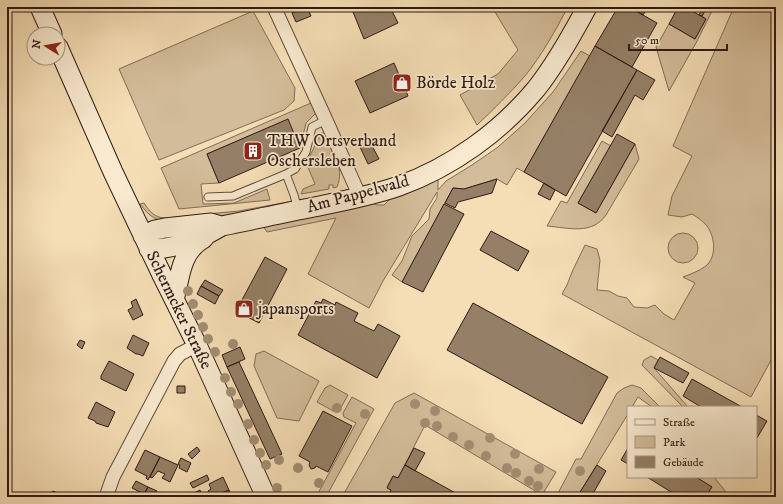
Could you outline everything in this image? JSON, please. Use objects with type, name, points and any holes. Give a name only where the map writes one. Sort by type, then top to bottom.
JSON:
[{"type":"street","points":[[40,7],[48,26]]},
{"type":"street","points":[[274,7],[360,197]]},
{"type":"street","name":"Am Pappelwald","points":[[146,242],[154,230],[211,223],[214,230],[360,197],[399,186],[442,166],[475,146],[503,123],[536,88],[567,43],[587,7]]},
{"type":"street","name":"Schermcker Straße","points":[[66,65],[146,242],[197,345],[266,497]]},
{"type":"street","points":[[174,299],[183,266],[191,248],[214,230]]},
{"type":"street","points":[[106,497],[113,477],[174,361],[180,354],[197,345]]},
{"type":"lane","points":[[208,198],[233,196],[295,169],[306,152],[312,127],[326,120]]},
{"type":"lane","points":[[286,174],[298,210]]},
{"type":"green space","points":[[492,7],[568,7],[548,43],[525,76],[477,125],[460,95],[498,74],[518,50]]},
{"type":"green space","points":[[734,7],[776,7],[776,351],[751,397],[562,294],[585,245],[597,249],[600,260],[597,290],[609,291],[618,296],[627,298],[634,307],[647,308],[655,305],[664,314],[674,320],[695,283],[683,277],[701,269],[710,262],[714,246],[710,230],[705,224],[692,214],[682,217],[668,215],[672,196],[692,156],[673,146]]},
{"type":"green space","points":[[253,11],[295,88],[294,101],[284,110],[159,160],[119,69]]},
{"type":"green space","points":[[705,11],[712,11],[669,91],[656,47],[669,24],[695,39],[706,19],[702,16]]},
{"type":"green space","points":[[581,51],[590,56],[524,172],[517,168],[507,185],[497,179],[464,189],[453,188],[402,282],[392,275],[402,261],[412,236],[429,219],[430,209],[437,198],[437,192],[383,281],[369,308],[308,274],[336,218],[267,232],[263,226],[370,202],[377,205],[384,205],[394,195],[438,178],[438,190],[446,181],[498,147],[525,123],[553,92]]},
{"type":"green space","points":[[311,103],[316,113],[306,123],[300,148],[287,120],[207,154],[219,183],[201,184],[203,204],[234,203],[267,189],[270,200],[179,209],[161,168]]},
{"type":"green space","points":[[321,133],[325,133],[337,159],[340,173],[337,187],[333,188],[333,185],[329,185],[329,189],[301,194],[303,189],[315,184],[307,162]]},
{"type":"green space","points":[[602,141],[611,146],[578,203],[596,213],[635,144],[639,159],[606,215],[600,221],[587,228],[572,229],[547,226],[561,201],[567,203]]},
{"type":"green space","points":[[288,202],[288,206],[239,215],[171,221],[153,217],[140,204],[144,203],[153,214],[166,218],[239,211]]},
{"type":"green space","points":[[683,233],[694,237],[698,248],[694,259],[683,263],[672,259],[668,248],[672,237]]},
{"type":"green space","points":[[264,351],[319,381],[299,421],[277,418],[254,366],[256,354]]},
{"type":"green space","points":[[651,356],[658,360],[654,368],[687,406],[682,406],[642,365],[644,360]]},
{"type":"green space","points":[[330,385],[348,395],[339,411],[335,412],[317,402],[325,388]]},
{"type":"green space","points":[[632,385],[641,388],[659,406],[651,406],[638,397],[633,406],[627,406],[627,416],[577,497],[556,497],[576,459],[581,459],[617,393]]},
{"type":"green space","points":[[414,393],[556,472],[542,495],[425,425],[398,478],[393,476],[387,487],[391,490],[388,497],[342,497],[395,403]]},
{"type":"green space","points":[[352,397],[374,409],[326,497],[316,497],[356,423],[344,417],[343,413]]},
{"type":"green space","points":[[698,478],[715,478],[726,492],[728,497],[705,497],[712,487]]},
{"type":"building","points":[[307,7],[311,16],[296,22],[292,13]]},
{"type":"building","points":[[351,7],[390,7],[398,23],[364,39]]},
{"type":"building","points":[[618,7],[629,7],[657,23],[632,67],[595,46]]},
{"type":"building","points":[[629,7],[648,7],[643,15]]},
{"type":"building","points":[[678,7],[685,7],[706,19],[695,39],[669,24]]},
{"type":"building","points":[[702,9],[705,11],[702,16],[699,15]]},
{"type":"building","points":[[595,46],[637,70],[566,196],[524,172]]},
{"type":"building","points":[[394,63],[408,96],[370,113],[355,81]]},
{"type":"building","points":[[637,70],[655,80],[643,100],[635,95],[612,137],[602,131]]},
{"type":"building","name":"THW Ortsverband Oschersleben","points":[[288,119],[300,148],[219,183],[207,154]]},
{"type":"building","points":[[617,134],[635,144],[596,213],[578,203]]},
{"type":"building","points":[[370,142],[379,159],[368,164],[360,147]]},
{"type":"building","points":[[497,179],[492,193],[458,202],[455,208],[445,203],[453,188],[464,189]]},
{"type":"building","points":[[544,183],[555,190],[550,200],[538,194]]},
{"type":"building","points":[[444,204],[464,214],[423,292],[402,282]]},
{"type":"building","points":[[491,231],[529,251],[518,271],[480,250]]},
{"type":"building","points":[[265,257],[287,269],[259,323],[236,311]]},
{"type":"building","points":[[205,280],[223,290],[219,296],[201,286]]},
{"type":"building","points":[[201,286],[219,296],[215,304],[197,294]]},
{"type":"building","points":[[136,299],[143,315],[133,320],[128,310],[133,307],[131,302]]},
{"type":"building","points":[[323,299],[335,305],[336,302],[358,313],[354,321],[374,331],[378,324],[400,336],[377,378],[298,335],[316,301],[321,303]]},
{"type":"building","points":[[473,303],[608,377],[582,424],[447,350]]},
{"type":"building","points":[[133,335],[149,343],[143,356],[136,354],[127,348]]},
{"type":"building","points":[[80,340],[85,342],[82,349],[77,345]]},
{"type":"building","points":[[240,347],[245,359],[227,367],[222,355]]},
{"type":"building","points":[[660,357],[689,373],[683,383],[654,368]]},
{"type":"building","points":[[109,361],[134,374],[126,391],[101,379],[101,376]]},
{"type":"building","points":[[239,362],[282,454],[270,459],[227,367]]},
{"type":"building","points":[[692,379],[740,406],[699,406],[683,396]]},
{"type":"building","points":[[177,386],[185,386],[185,393],[177,393]]},
{"type":"building","points":[[96,402],[115,412],[108,427],[96,423],[88,418]]},
{"type":"building","points":[[323,411],[352,426],[328,472],[316,466],[315,468],[311,469],[309,465],[310,462],[299,456]]},
{"type":"building","points":[[757,416],[767,421],[757,438]]},
{"type":"building","points":[[197,447],[200,451],[192,459],[188,454]]},
{"type":"building","points":[[414,448],[425,453],[415,471],[405,465]]},
{"type":"building","points":[[145,450],[160,457],[148,480],[146,478],[147,476],[135,470]]},
{"type":"building","points":[[627,450],[627,463],[621,460]]},
{"type":"building","points":[[160,457],[178,465],[170,482],[162,478],[165,474],[158,471],[152,478],[150,477]]},
{"type":"building","points":[[181,458],[191,463],[187,472],[179,468],[180,465],[178,464]]},
{"type":"building","points":[[405,465],[463,497],[388,497],[391,490],[387,488],[393,476],[398,478]]},
{"type":"building","points":[[597,465],[606,471],[591,497],[577,497]]},
{"type":"building","points":[[207,475],[209,480],[193,488],[190,483]]},
{"type":"building","points":[[223,477],[229,490],[211,497],[208,491],[211,489],[209,484]]},
{"type":"building","points":[[649,478],[698,478],[712,487],[705,497],[679,497]]},
{"type":"building","points":[[136,481],[148,487],[144,494],[132,488]]},
{"type":"building","points":[[148,487],[157,491],[154,497],[149,497],[144,494]]},
{"type":"building","points":[[200,490],[203,497],[187,497],[192,494]]},
{"type":"building","points":[[229,490],[232,497],[213,497]]},
{"type":"building","points":[[53,491],[66,497],[50,497]]},
{"type":"place","name":"Börde Holz","points":[[402,83]]},
{"type":"place","name":"THW Ortsverband Oschersleben","points":[[253,151]]},
{"type":"place","name":"japansports","points":[[244,309]]}]
